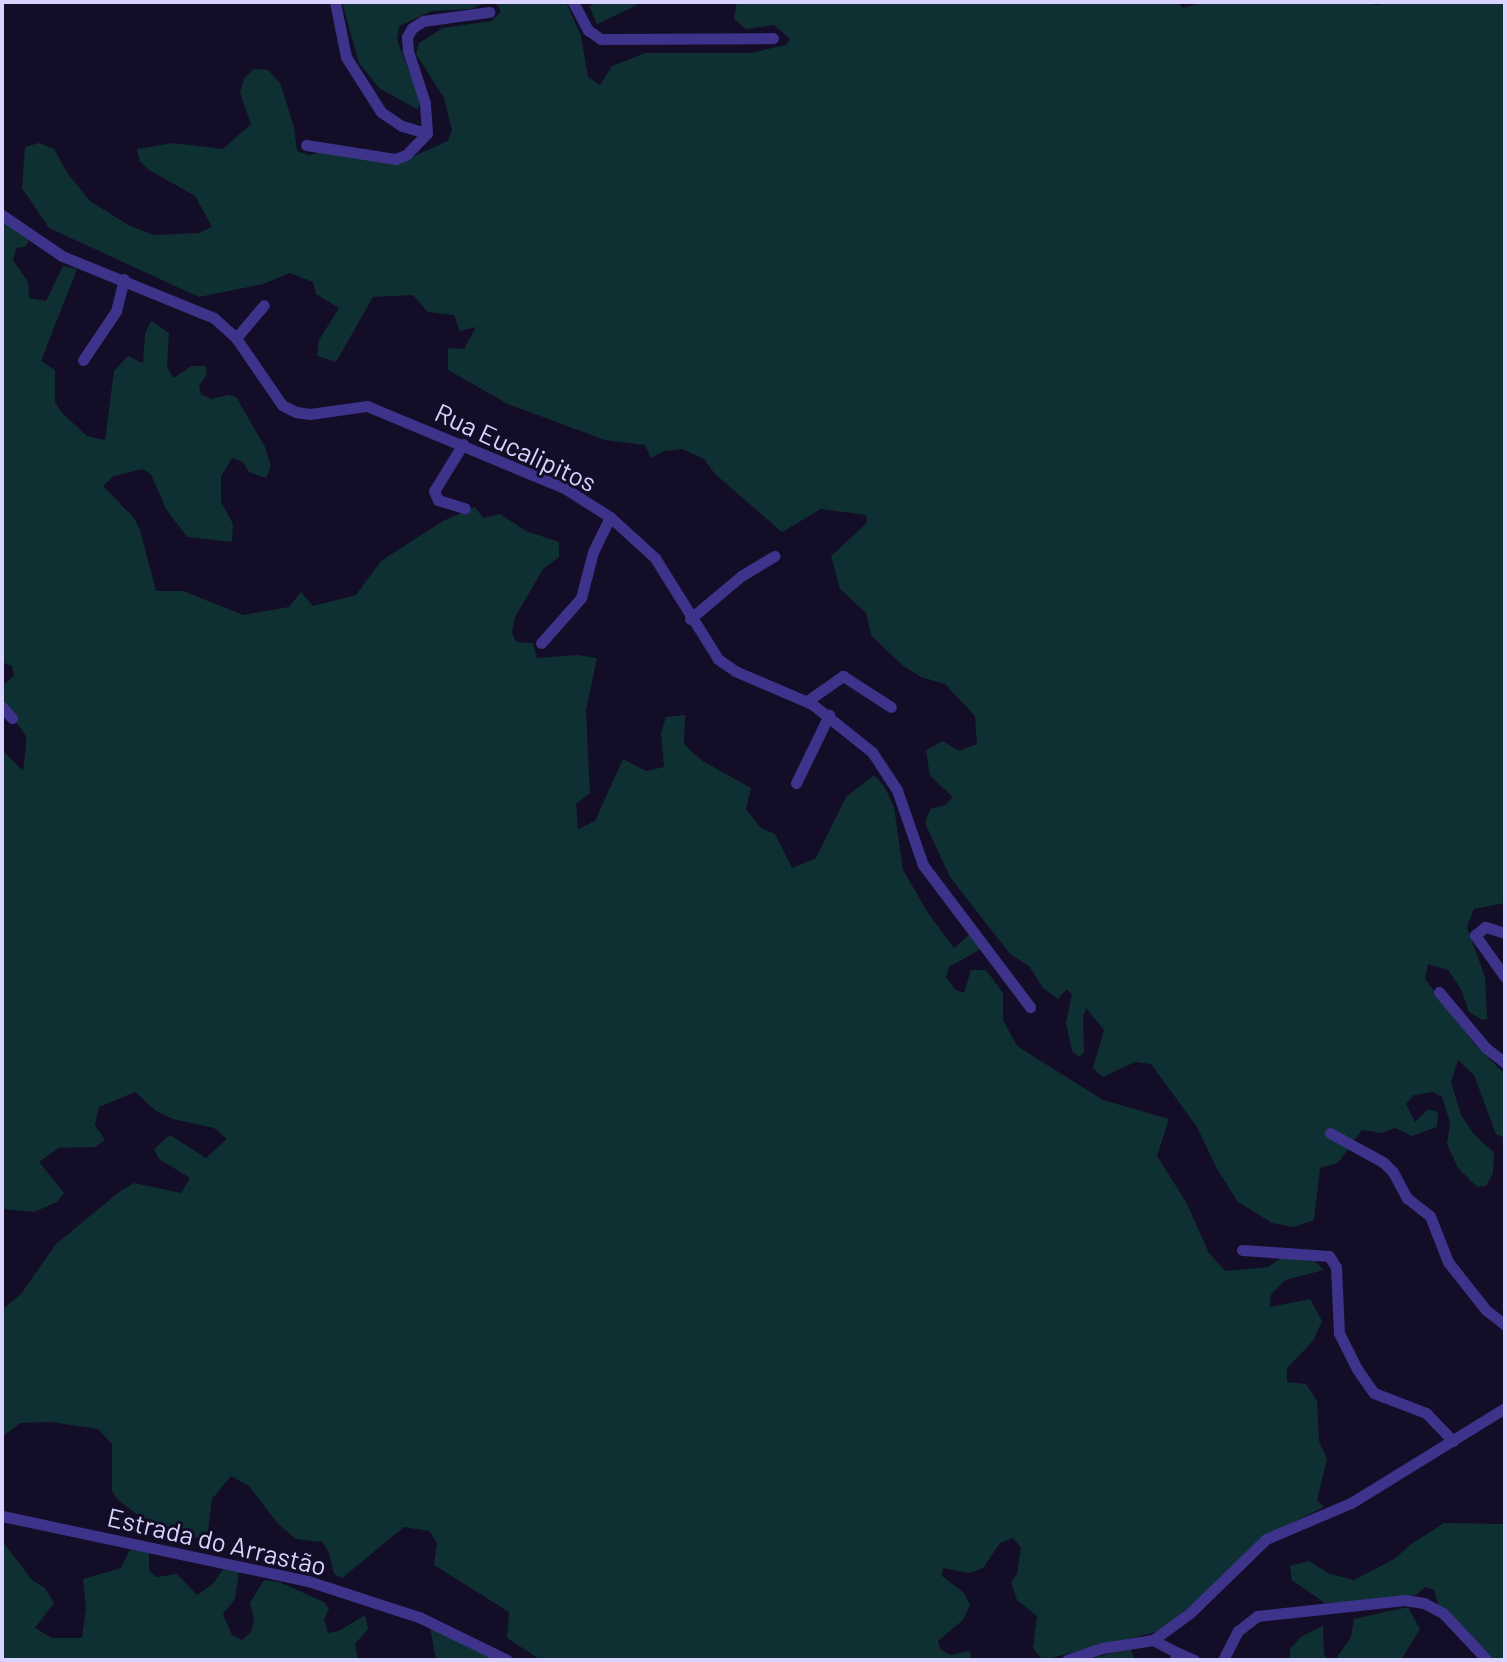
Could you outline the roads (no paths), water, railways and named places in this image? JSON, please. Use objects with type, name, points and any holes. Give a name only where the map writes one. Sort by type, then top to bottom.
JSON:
[{"type":"street","points":[[335,2],[346,57],[368,94],[381,112],[391,119],[427,133]]},
{"type":"street","points":[[573,2],[588,30],[601,39],[773,38]]},
{"type":"street","points":[[306,145],[395,159],[406,155],[427,133],[425,103],[408,51],[407,37],[412,28],[423,21],[489,12]]},
{"type":"street","name":"Rua Eucalipitos","points":[[2,215],[62,256],[214,318],[236,338],[282,405],[296,412],[310,414],[367,406],[566,489],[610,517],[655,558],[690,619],[718,659],[735,671],[807,701],[829,715],[872,752],[897,790],[923,865],[1030,1007]]},
{"type":"street","points":[[83,360],[116,311],[124,279]]},
{"type":"street","points":[[236,338],[249,327],[264,305]]},
{"type":"street","points":[[463,444],[434,491],[438,500],[465,508]]},
{"type":"street","points":[[541,643],[581,598],[593,552],[610,517]]},
{"type":"street","points":[[690,619],[741,576],[774,556]]},
{"type":"street","points":[[807,701],[843,676],[891,707]]},
{"type":"street","points":[[2,707],[12,718]]},
{"type":"street","points":[[796,783],[829,715]]},
{"type":"street","points":[[1505,933],[1485,927],[1475,935],[1505,977]]},
{"type":"street","points":[[1439,992],[1486,1048],[1505,1063]]},
{"type":"street","points":[[1330,1133],[1383,1162],[1393,1172],[1407,1198],[1430,1216],[1448,1262],[1486,1310],[1505,1325]]},
{"type":"street","points":[[1242,1250],[1329,1256],[1336,1267],[1339,1333],[1357,1369],[1374,1393],[1426,1413],[1453,1441]]},
{"type":"street","points":[[1067,1660],[1102,1648],[1153,1640],[1190,1613],[1266,1539],[1351,1503],[1505,1408]]},
{"type":"street","name":"Estrada do Arrastão","points":[[2,1516],[308,1581],[419,1617],[507,1660]]},
{"type":"street","points":[[1223,1660],[1238,1631],[1257,1616],[1405,1600],[1424,1603],[1443,1613],[1487,1660]]},
{"type":"street","points":[[1153,1640],[1176,1656],[1194,1660]]}]
